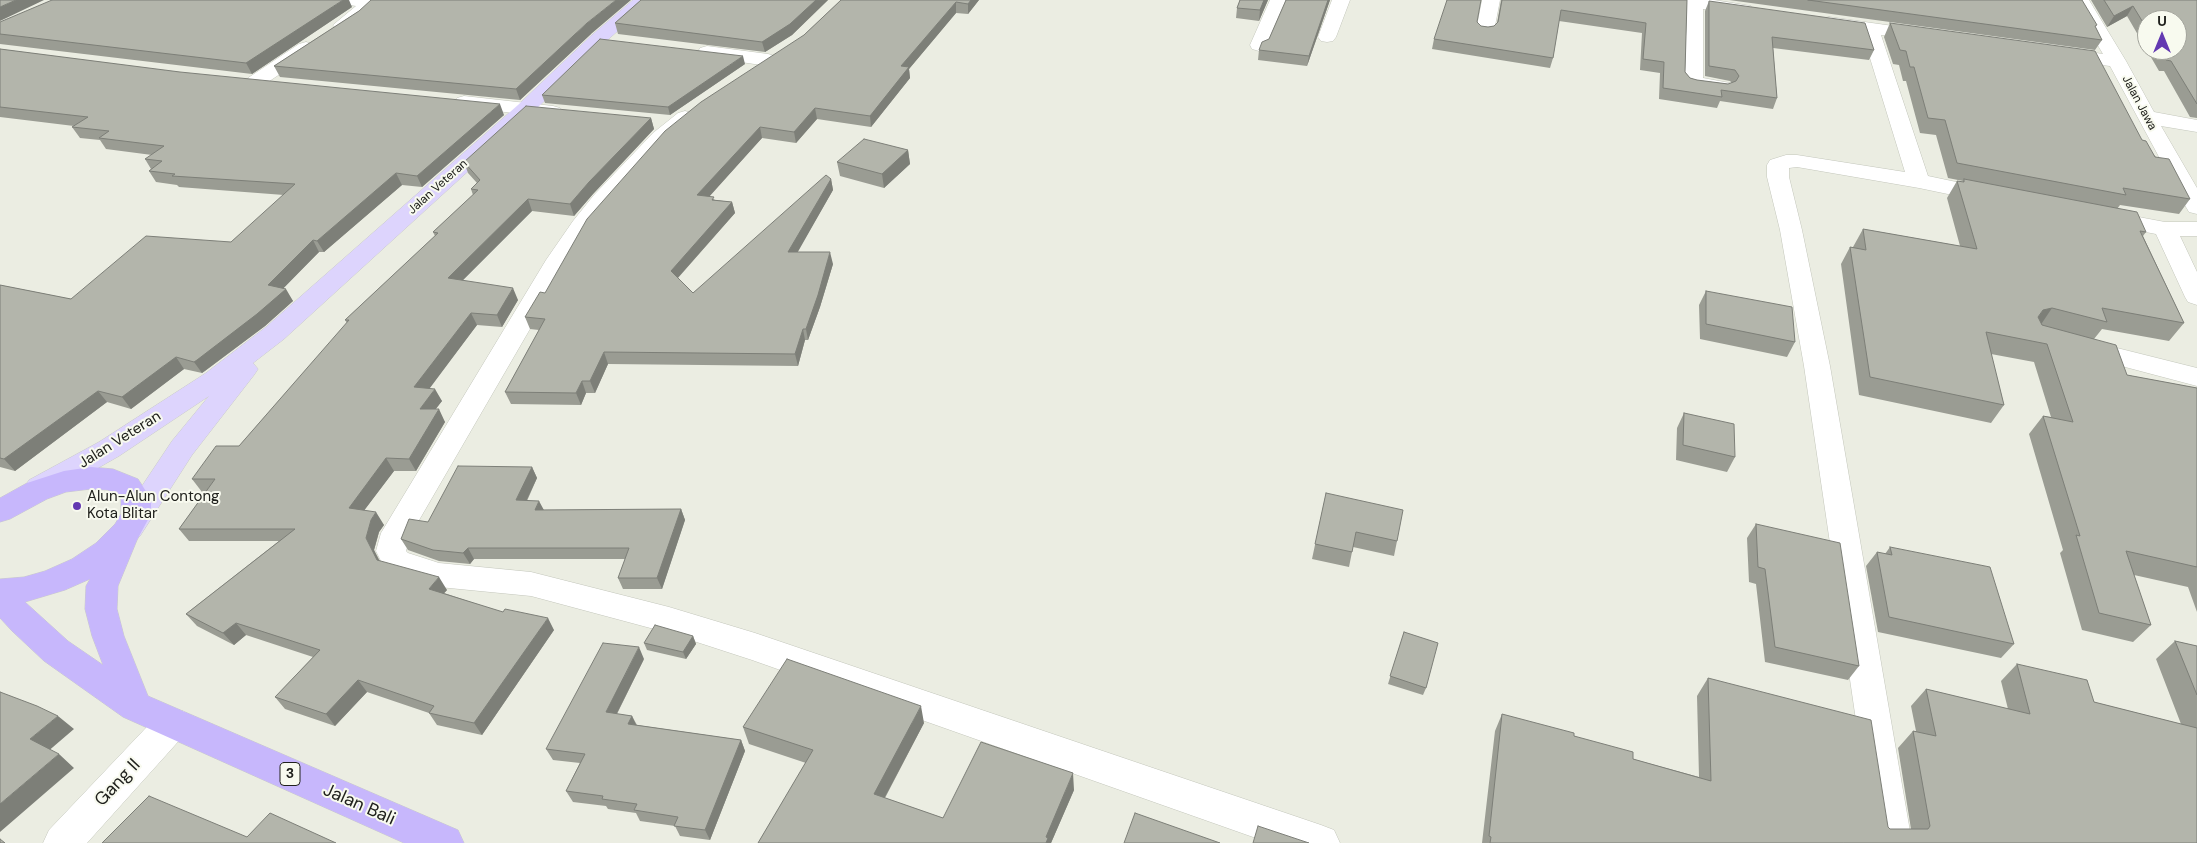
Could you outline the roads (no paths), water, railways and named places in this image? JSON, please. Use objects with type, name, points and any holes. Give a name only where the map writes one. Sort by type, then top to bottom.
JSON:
[{"type":"highway","name":"3","points":[[3,509],[37,491],[64,482],[91,478],[112,480],[128,487],[136,499],[136,514],[102,586],[101,608],[108,636],[135,706]]},
{"type":"highway","name":"3","points":[[126,532],[107,551],[83,568],[54,581],[32,588],[0,594],[23,622],[56,651],[135,706]]},
{"type":"highway","name":"Jalan Bali","points":[[135,706],[445,843]]},
{"type":"main road","name":"Jalan Veteran","points":[[3,509],[118,444],[215,379],[275,333],[525,108],[608,40],[644,0]]},
{"type":"main road","name":"Jalan Veteran","points":[[126,532],[182,448],[275,333]]},
{"type":"street","points":[[255,82],[357,16],[370,4],[350,0]]},
{"type":"street","points":[[1259,45],[1279,0]]},
{"type":"street","points":[[1327,37],[1341,0]]},
{"type":"street","points":[[1486,31],[1491,0]]},
{"type":"street","name":"Jalan Jawa","points":[[2080,0],[2118,61],[2146,117],[2197,207]]},
{"type":"street","points":[[1723,88],[1693,83],[1687,1],[1762,12]]},
{"type":"street","points":[[1811,20],[1939,38]]},
{"type":"street","points":[[1870,28],[1919,181]]},
{"type":"street","points":[[736,81],[759,58],[789,47]]},
{"type":"street","points":[[692,50],[759,58]]},
{"type":"street","points":[[2048,52],[2118,61]]},
{"type":"street","points":[[235,80],[284,85]]},
{"type":"street","points":[[448,101],[574,114]]},
{"type":"street","points":[[704,102],[664,123],[660,137],[580,226],[396,533],[391,551],[396,562],[440,575],[531,584],[669,620],[755,646],[1321,843]]},
{"type":"street","points":[[2146,117],[2197,126]]},
{"type":"street","points":[[1892,843],[1817,366],[1791,230],[1778,177],[1778,165],[1786,161],[1798,161],[1919,181],[2016,200]]},
{"type":"street","points":[[2081,213],[2166,229],[2197,229]]},
{"type":"street","points":[[2166,229],[2197,298]]},
{"type":"street","points":[[2058,341],[2197,377]]},
{"type":"street","name":"Gang II","points":[[62,843],[173,723]]},
{"type":"place","name":"Alun-Alun Contong Kota Blitar","points":[[77,506]]}]
